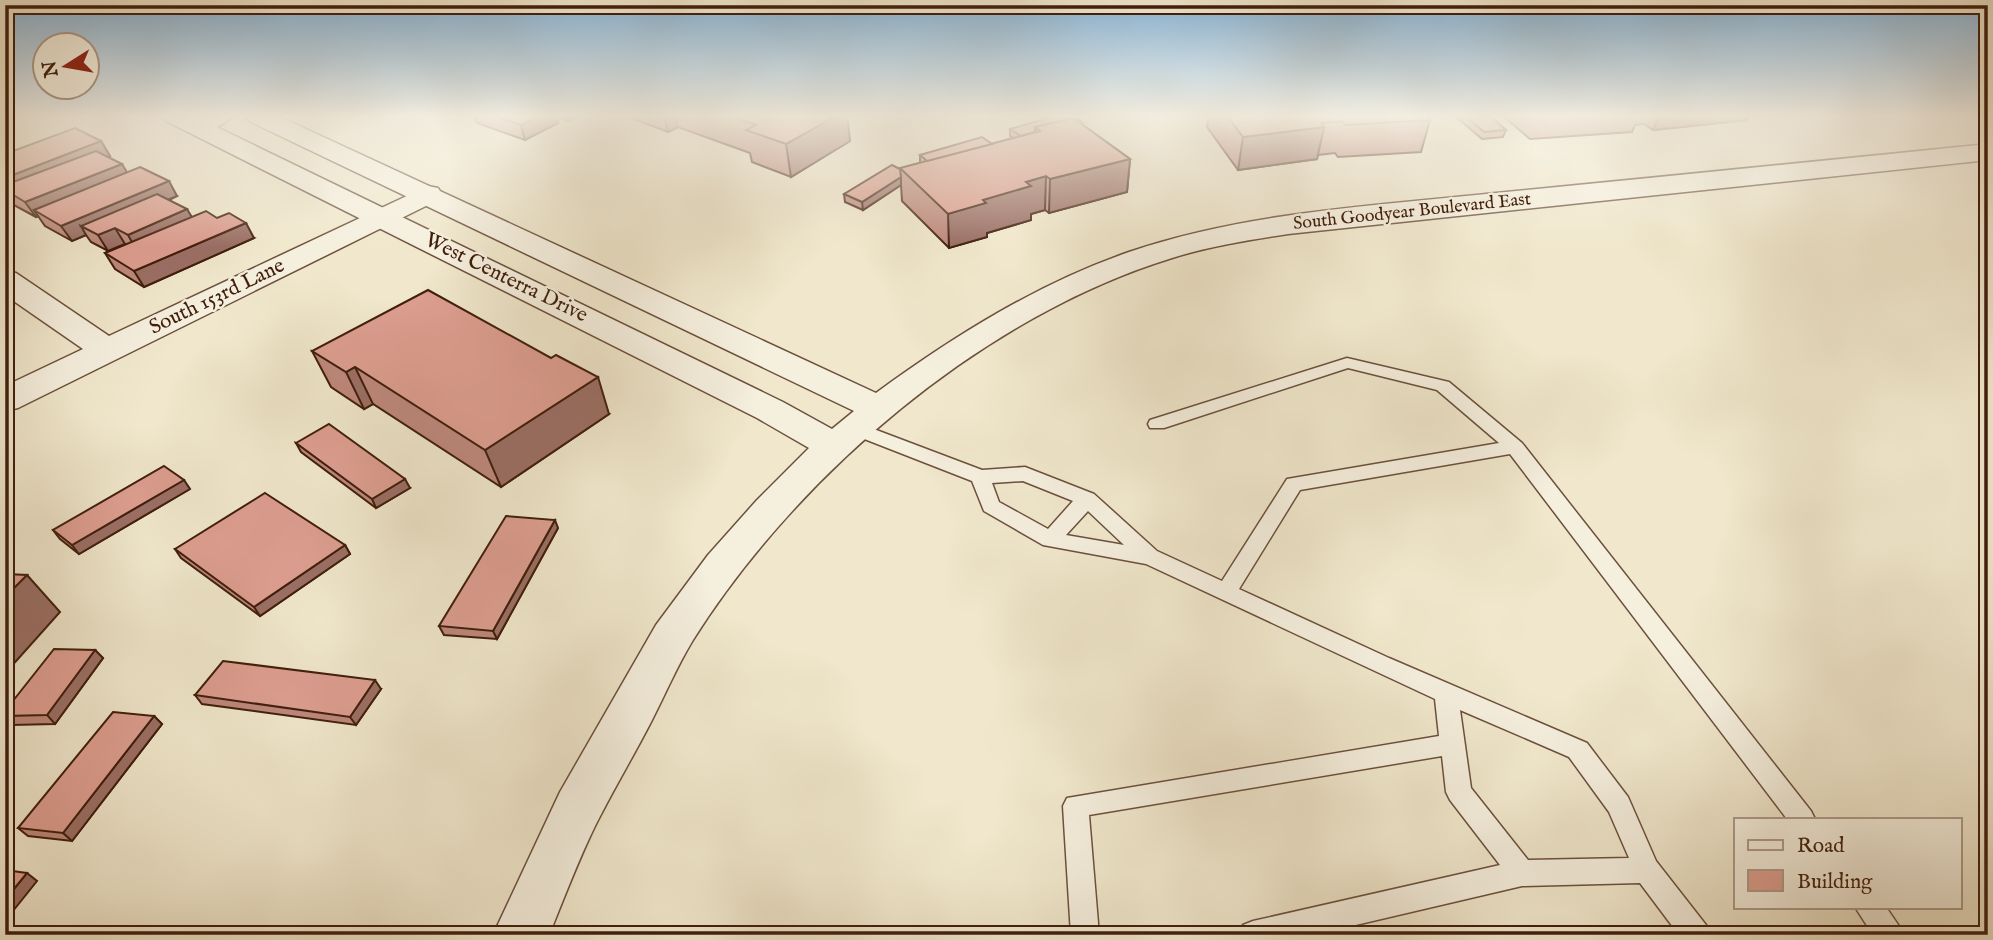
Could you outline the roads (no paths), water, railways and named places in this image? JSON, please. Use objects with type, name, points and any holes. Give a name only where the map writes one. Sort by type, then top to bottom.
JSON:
[{"type":"street","name":"West Centerra Drive","points":[[274,160],[770,410],[856,428]]},
{"type":"street","name":"West Centerra Drive","points":[[354,160],[428,194],[856,428]]},
{"type":"street","name":"South Goodyear Boulevard East","points":[[521,935],[578,808],[678,629],[729,557],[786,493],[856,428],[910,384],[971,341],[1024,310],[1136,260],[1194,243],[1255,230],[1339,218],[1911,160]]},
{"type":"street","name":"South 153rd Lane","points":[[5,400],[428,194]]},
{"type":"street","points":[[5,280],[109,351]]},
{"type":"lane","points":[[1157,424],[1347,363],[1443,386],[1515,447],[1801,818]]},
{"type":"lane","points":[[856,428],[979,477],[1025,474],[1087,499],[1150,557]]},
{"type":"lane","points":[[1226,593],[1294,484],[1515,447]]},
{"type":"lane","points":[[979,477],[991,506],[1050,540],[1150,557],[1446,693],[1578,750],[1619,805],[1647,870],[1696,935]]},
{"type":"lane","points":[[1050,540],[1087,499]]},
{"type":"lane","points":[[1446,693],[1459,792],[1522,873]]},
{"type":"lane","points":[[1085,935],[1076,806],[1452,744]]},
{"type":"lane","points":[[1253,935],[1522,873],[1647,870]]},
{"type":"lane","points":[[1870,908],[1891,935]]}]
